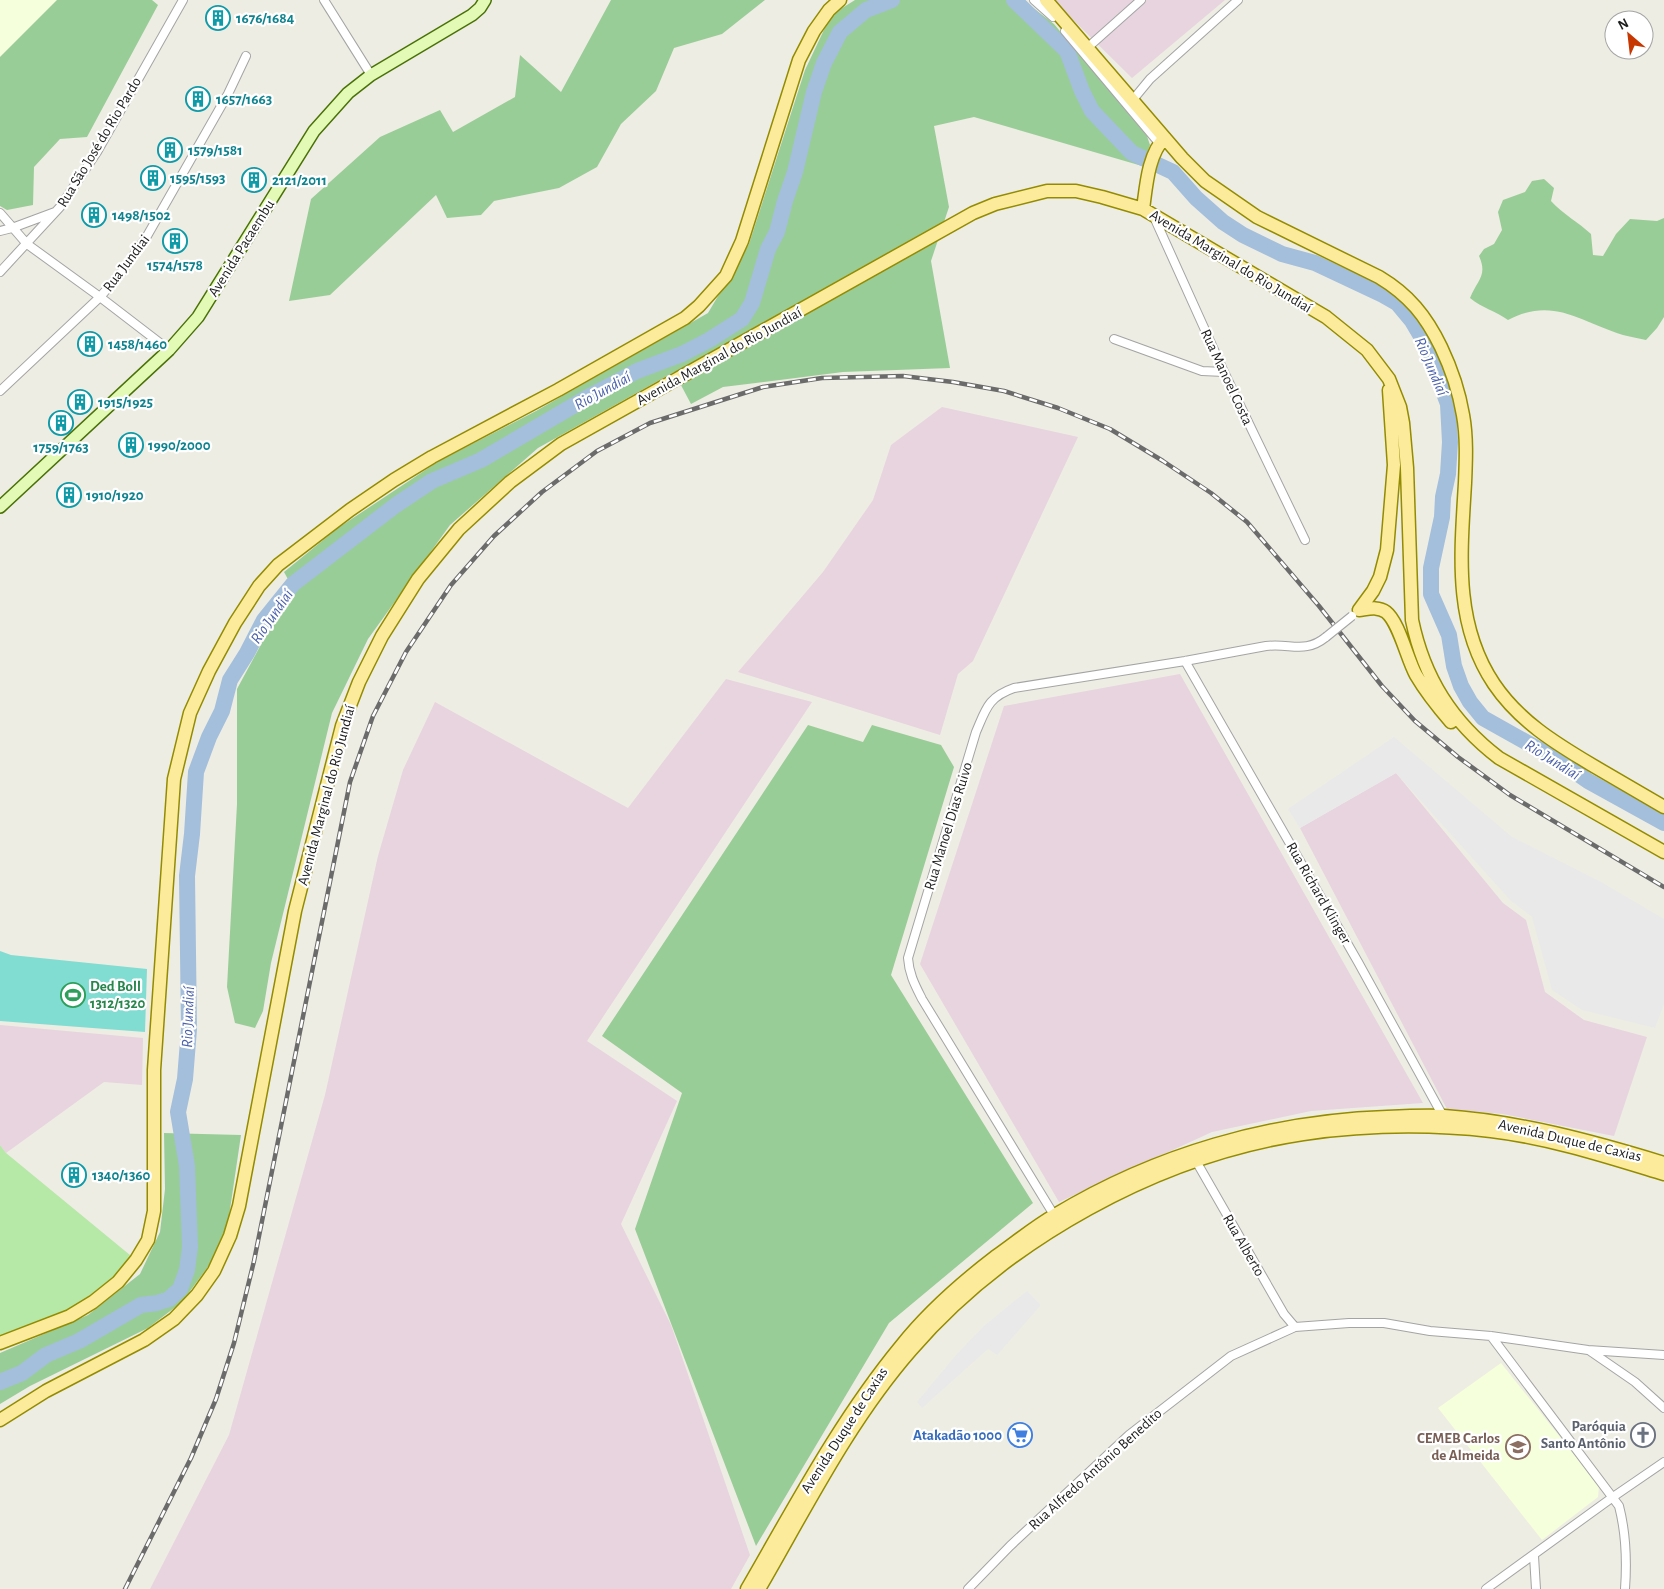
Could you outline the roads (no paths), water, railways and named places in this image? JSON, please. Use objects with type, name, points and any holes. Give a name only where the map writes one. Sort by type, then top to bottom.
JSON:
[{"type":"main road","name":"Avenida Pacaembu","points":[[0,507],[169,350],[198,317],[314,131],[348,93],[371,75],[472,16],[485,0]]},
{"type":"main road","points":[[0,1343],[70,1316],[93,1302],[118,1282],[136,1260],[148,1240],[154,1211],[154,1070],[174,779],[190,713],[209,671],[235,623],[259,586],[278,565],[350,510],[394,480],[432,457],[558,390],[685,318],[700,306],[726,276],[742,241],[799,60],[814,31],[840,0]]},
{"type":"main road","points":[[1046,0],[1130,103],[1160,144],[1182,158],[1205,181],[1224,196],[1257,217],[1396,287],[1414,303],[1433,330],[1445,355],[1464,415],[1466,462],[1460,559],[1466,613],[1471,636],[1481,660],[1493,683],[1510,705],[1527,722],[1562,747],[1664,806]]},
{"type":"main road","points":[[1148,211],[1146,184],[1148,173],[1160,144]]},
{"type":"main road","name":"Avenida Marginal do Rio Jundiaí","points":[[0,1420],[46,1391],[144,1340],[174,1319],[197,1295],[214,1271],[230,1236],[239,1206],[295,912],[342,726],[359,682],[382,636],[418,579],[458,529],[510,482],[561,444],[980,210],[995,204],[1047,191],[1076,191],[1148,211],[1340,327],[1367,350],[1389,379],[1400,407],[1405,440],[1412,620],[1417,644],[1435,686],[1456,717],[1484,746],[1521,771],[1664,852]]},
{"type":"main road","points":[[1356,613],[1373,591],[1380,576],[1387,550],[1394,465],[1389,379]]},
{"type":"main road","points":[[1356,613],[1379,608],[1388,614],[1397,629],[1415,674],[1426,692],[1451,723],[1467,738],[1484,746]]},
{"type":"main road","name":"Avenida Duque de Caxias","points":[[748,1589],[830,1447],[861,1398],[902,1345],[932,1312],[973,1274],[1054,1215],[1124,1178],[1190,1152],[1255,1134],[1298,1125],[1335,1120],[1423,1116],[1444,1122],[1521,1136],[1664,1174]]},
{"type":"main road","name":"Avenida Duque de Caxias","points":[[759,1589],[839,1450],[865,1410],[910,1350],[941,1316],[979,1283],[1027,1246],[1060,1224],[1110,1197],[1144,1181],[1196,1161],[1299,1135],[1370,1127],[1444,1122],[1516,1125],[1628,1152],[1664,1163]]},
{"type":"street","name":"Rua São José do Rio Pardo","points":[[0,272],[58,211],[96,152],[183,0]]},
{"type":"street","points":[[324,0],[371,75]]},
{"type":"street","points":[[1034,0],[1085,50],[1141,0]]},
{"type":"street","points":[[1130,103],[1150,79],[1238,0]]},
{"type":"street","name":"Rua Jundiai","points":[[0,391],[100,297],[121,274],[147,236],[228,94],[246,56]]},
{"type":"street","points":[[0,231],[58,211]]},
{"type":"street","name":"Rua Manoel Costa","points":[[1148,211],[1305,540]]},
{"type":"street","points":[[0,213],[27,244],[169,350]]},
{"type":"street","points":[[1114,339],[1202,371],[1224,372]]},
{"type":"street","name":"Rua Manoel Dias Ruivo","points":[[1054,1215],[922,999],[909,969],[908,958],[976,732],[988,706],[992,700],[1014,688],[1266,646],[1310,646],[1326,637],[1356,613]]},
{"type":"street","name":"Rua Richard Klinger","points":[[1185,661],[1358,962],[1444,1122]]},
{"type":"street","name":"Rua Alberto","points":[[1196,1161],[1284,1314],[1295,1327]]},
{"type":"street","name":"Rua Alfredo Antônio Benedito","points":[[968,1589],[1010,1546],[1129,1436],[1231,1356],[1295,1327],[1349,1323],[1384,1323],[1430,1331],[1491,1336],[1588,1350]]},
{"type":"street","points":[[1491,1336],[1619,1506],[1624,1523],[1626,1570],[1624,1589]]},
{"type":"street","points":[[1588,1350],[1664,1355]]},
{"type":"street","points":[[1588,1350],[1635,1382],[1664,1408]]},
{"type":"street","points":[[1486,1589],[1664,1462]]},
{"type":"street","points":[[1534,1556],[1536,1589]]},
{"type":"waterway","name":"Rio Jundiaí","points":[[866,10],[873,0]]},
{"type":"waterway","name":"Rio Jundiaí","points":[[0,1382],[22,1373],[46,1355],[79,1341],[141,1305],[169,1299],[180,1289],[187,1270],[190,1247],[187,1166],[178,1112],[185,1079],[189,1029],[187,876],[196,772],[209,737],[222,711],[230,680],[264,620],[293,584],[396,505],[432,481],[481,460],[590,396],[637,371],[682,354],[709,340],[742,319],[752,303],[768,249],[777,232],[795,172],[814,92],[824,63],[840,32],[866,10],[892,0]]},
{"type":"waterway","name":"Rio Jundiaí","points":[[1014,0],[1067,51],[1082,91],[1092,111],[1132,153],[1173,172],[1196,198],[1223,222],[1243,235],[1282,254],[1315,263],[1383,295],[1397,303],[1412,321],[1425,343],[1448,404],[1450,442],[1448,474],[1443,497],[1442,517],[1431,568],[1431,594],[1449,635],[1454,666],[1461,686],[1470,702],[1483,718],[1558,760],[1588,781],[1664,823]]},
{"type":"railway","points":[[125,1589],[191,1458],[216,1399],[234,1343],[254,1261],[350,782],[373,716],[406,652],[451,585],[494,536],[542,492],[597,451],[650,423],[763,387],[822,378],[903,376],[1004,391],[1058,408],[1110,429],[1211,493],[1247,522],[1319,606],[1382,686],[1415,721],[1458,757],[1510,795],[1664,887]]},
{"type":"place","name":"1676/1684","points":[[218,18]]},
{"type":"place","name":"1657/1663","points":[[198,99]]},
{"type":"place","name":"1579/1581","points":[[170,150]]},
{"type":"place","name":"1595/1593","points":[[153,178]]},
{"type":"place","name":"2121/2011","points":[[254,180]]},
{"type":"place","name":"1498/1502","points":[[94,215]]},
{"type":"place","name":"1574/1578","points":[[175,241]]},
{"type":"place","name":"1458/1460","points":[[90,344]]},
{"type":"place","name":"1915/1925","points":[[80,402]]},
{"type":"place","name":"1759/1763","points":[[61,423]]},
{"type":"place","name":"1990/2000","points":[[131,445]]},
{"type":"place","name":"1910/1920","points":[[69,495]]},
{"type":"place","name":"Ded Boll 1312/1320","points":[[73,995]]},
{"type":"place","name":"1340/1360","points":[[74,1175]]},
{"type":"place","name":"Atakadão 1000","points":[[1020,1435]]},
{"type":"place","name":"Paróquia Santo Antônio","points":[[1643,1435]]},
{"type":"place","name":"CEMEB Carlos de Almeida","points":[[1518,1447]]}]
